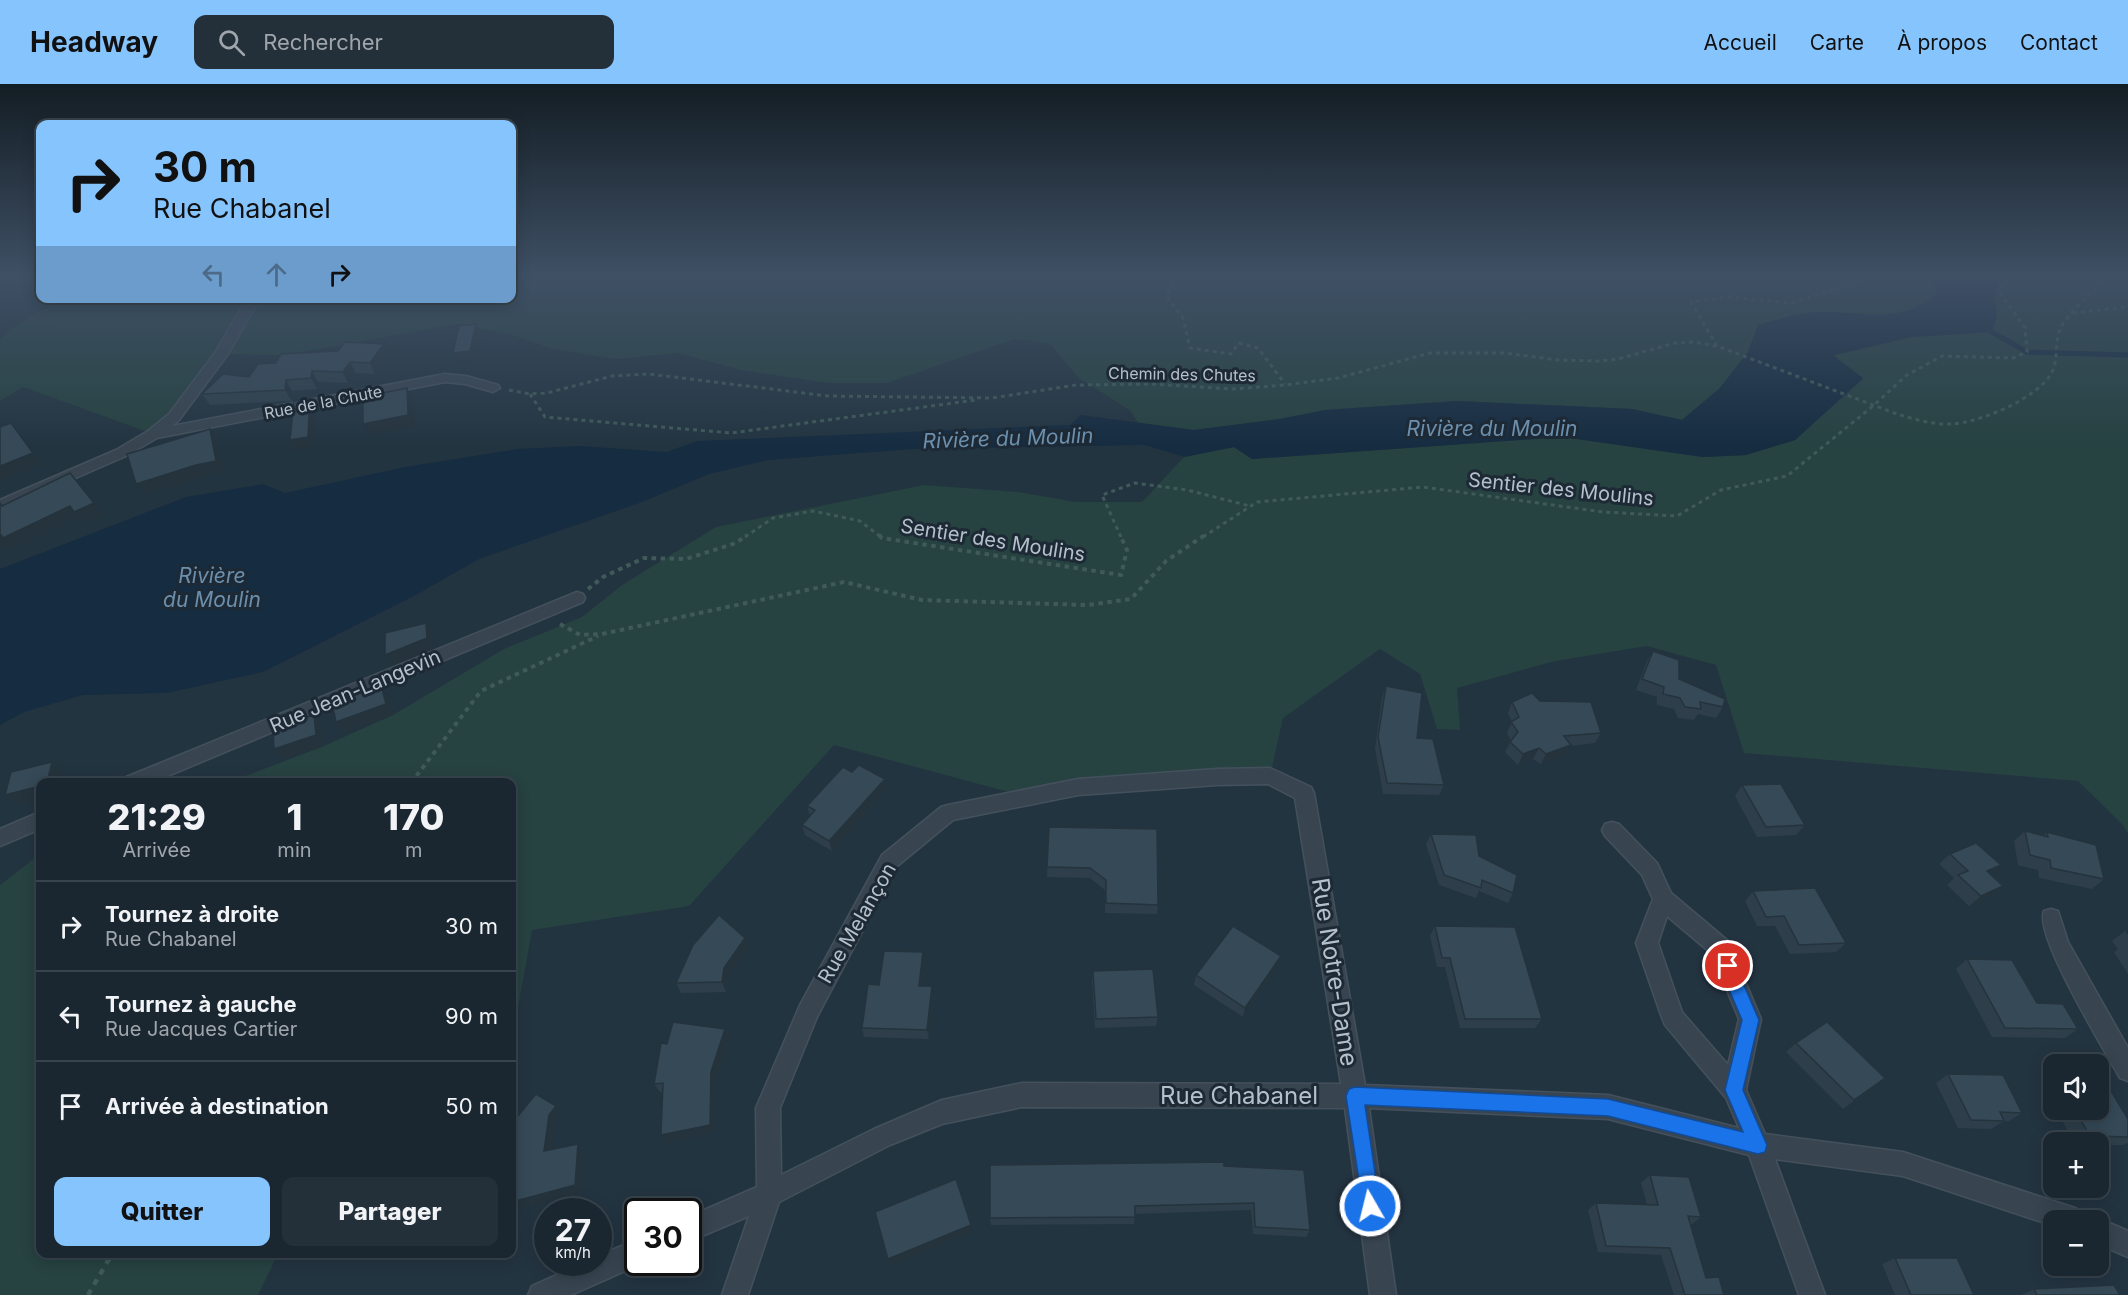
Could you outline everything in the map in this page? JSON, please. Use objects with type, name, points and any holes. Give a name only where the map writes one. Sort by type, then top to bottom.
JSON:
[{"type":"street","points":[[0,506],[121,453],[153,434],[174,417],[232,334]]},
{"type":"street","name":"Rue de la Chute","points":[[153,434],[445,378],[466,380],[493,388]]},
{"type":"street","name":"Rue Jean-Langevin","points":[[143,778],[577,598]]},
{"type":"street","name":"Rue Notre-Dame","points":[[1270,776],[1304,793],[1355,1096],[1383,1295]]},
{"type":"street","name":"Rue Melançon","points":[[735,1295],[769,1194],[768,1108],[808,1012],[889,861],[948,813],[1078,787],[1216,777],[1270,776]]},
{"type":"street","points":[[0,838],[36,822]]},
{"type":"street","points":[[1612,830],[1650,869],[1663,899],[1720,948],[1750,1020],[1734,1090]]},
{"type":"street","points":[[1663,899],[1647,943],[1673,1018],[1734,1090],[1758,1145],[1812,1295]]},
{"type":"street","points":[[2051,918],[2058,944],[2128,1071]]},
{"type":"street","name":"Rue Chabanel","points":[[702,1224],[769,1194],[882,1137],[942,1112],[1022,1095],[1355,1096],[1608,1107],[1758,1145],[1904,1164],[2043,1211]]},
{"type":"street","points":[[2109,1236],[2128,1244]]},
{"type":"street","points":[[541,1295],[624,1258]]},
{"type":"path","points":[[1187,334],[1190,348],[1231,354],[1239,343],[1258,348],[1285,385]]},
{"type":"path","points":[[1710,334],[1717,346]]},
{"type":"path","name":"Sentier des Moulins","points":[[541,613],[580,635],[602,634],[844,582],[922,600],[1088,605],[1131,598],[1166,561],[1257,502],[1423,487],[1603,512],[1677,516],[1721,490],[1787,476],[1873,406],[1907,375],[1942,356],[2013,358],[2026,352],[2025,334]]},
{"type":"path","name":"Chemin des Chutes","points":[[493,388],[530,394],[565,389],[612,376],[649,375],[828,396],[992,398],[1076,384],[1150,384],[1234,389],[1338,378],[1430,353],[1505,353],[1558,360],[1599,361],[1618,359],[1655,347],[1693,342],[1717,346],[1873,406],[1907,416],[1950,424],[1971,421],[2013,402],[2038,387],[2050,376],[2059,334]]},
{"type":"path","points":[[530,394],[545,417],[731,433],[992,398]]},
{"type":"path","name":"Sentier des Moulins","points":[[577,598],[603,577],[644,558],[686,559],[736,543],[773,518],[813,512],[860,521],[882,538],[1121,575],[1126,550],[1102,495],[1135,483],[1187,490],[1250,506]]},
{"type":"path","points":[[415,778],[481,692],[602,634]]},
{"type":"path","points":[[88,1295],[110,1258]]},
{"type":"green space","points":[[5,334],[404,334],[285,355],[221,354],[153,434],[23,387],[0,401],[0,339]]},
{"type":"green space","points":[[506,334],[1755,334],[1748,352],[1720,388],[1682,420],[1632,409],[1458,401],[1325,410],[1280,419],[1194,430],[1138,423],[1131,411],[1080,379],[1049,343],[1014,339],[887,383],[828,383],[741,370],[678,353],[617,359],[554,349]]},
{"type":"green space","points":[[1967,334],[2128,334],[2128,834],[2123,825],[2078,781],[1744,753],[1716,665],[1647,646],[1555,661],[1457,688],[1460,730],[1437,729],[1420,674],[1380,649],[1283,718],[1270,776],[1027,797],[834,745],[689,906],[532,930],[516,1019],[516,778],[240,778],[324,746],[393,715],[504,649],[582,617],[622,585],[716,527],[924,485],[1018,492],[1076,502],[1142,502],[1184,457],[1234,447],[1252,459],[1563,437],[1703,457],[1746,455],[1795,440],[1863,379],[1832,356],[1912,337]]},
{"type":"green space","points":[[36,857],[36,1258],[276,1258],[258,1295],[0,1295],[0,885]]},
{"type":"water","name":"Rivière du Moulin","points":[[1755,334],[1968,334],[1912,337],[1833,355],[1863,378],[1795,440],[1746,455],[1703,457],[1563,437],[1252,459],[1234,447],[1184,457],[1145,445],[913,449],[768,460],[709,474],[642,502],[479,559],[416,595],[263,672],[167,693],[83,695],[24,712],[0,725],[0,569],[186,497],[263,484],[285,493],[405,467],[518,449],[579,446],[667,452],[697,441],[1070,425],[1081,415],[1194,430],[1280,419],[1325,410],[1458,401],[1632,409],[1682,420],[1720,388],[1748,352]]},
{"type":"building","points":[[457,334],[474,334],[470,351],[453,353]]},
{"type":"building","points":[[345,342],[384,344],[370,363],[350,362],[343,372],[312,371],[311,378],[286,380],[285,390],[202,394],[223,374],[249,377],[258,364],[276,363],[281,354],[338,351]]},
{"type":"building","points":[[407,388],[408,415],[363,424],[363,397]]},
{"type":"building","points":[[310,398],[308,437],[290,440],[294,401]]},
{"type":"building","points":[[11,423],[33,453],[0,466],[0,427]]},
{"type":"building","points":[[210,429],[216,461],[136,484],[127,454]]},
{"type":"building","points":[[70,473],[94,503],[74,512],[70,506],[3,538],[0,536],[0,503],[2,506]]},
{"type":"building","points":[[426,623],[427,638],[385,655],[385,633]]},
{"type":"building","points":[[1653,651],[1679,660],[1679,679],[1725,699],[1723,707],[1700,702],[1701,709],[1685,707],[1680,698],[1663,694],[1664,687],[1642,679]]},
{"type":"building","points":[[381,685],[386,704],[336,722],[332,703]]},
{"type":"building","points":[[1386,686],[1422,693],[1417,738],[1433,739],[1444,785],[1387,783],[1378,737]]},
{"type":"building","points":[[1532,693],[1540,701],[1591,702],[1601,733],[1564,736],[1571,745],[1546,754],[1539,748],[1523,754],[1510,742],[1518,732],[1511,722],[1519,717],[1512,702]]},
{"type":"building","points":[[314,715],[316,735],[274,749],[273,727]]},
{"type":"building","points":[[52,762],[48,778],[36,778],[36,787],[5,795],[11,772]]},
{"type":"building","points":[[859,765],[885,779],[829,841],[802,825],[815,810],[807,806],[843,767],[852,772]]},
{"type":"building","points":[[1781,784],[1805,825],[1766,827],[1742,785]]},
{"type":"building","points":[[1049,827],[1157,829],[1158,905],[1106,903],[1106,880],[1090,868],[1047,867]]},
{"type":"building","points":[[2025,831],[2048,837],[2047,832],[2096,845],[2104,879],[2051,868],[2050,860],[2030,855]]},
{"type":"building","points":[[1431,834],[1476,835],[1479,856],[1517,875],[1513,893],[1482,880],[1481,888],[1444,875]]},
{"type":"building","points":[[1976,843],[2001,865],[1987,871],[2003,886],[1981,896],[1958,875],[1968,871],[1950,854]]},
{"type":"building","points":[[1815,888],[1846,943],[1799,945],[1784,916],[1766,917],[1753,891]]},
{"type":"building","points":[[719,915],[745,938],[724,968],[722,982],[676,983],[693,945]]},
{"type":"building","points":[[1233,926],[1281,956],[1245,1008],[1196,975]]},
{"type":"building","points":[[1435,926],[1515,927],[1542,1019],[1465,1019],[1450,958],[1442,958]]},
{"type":"building","points":[[884,951],[923,952],[919,986],[932,986],[927,1030],[862,1028],[868,984],[879,985]]},
{"type":"building","points":[[1967,959],[2012,960],[2037,1003],[2063,1004],[2078,1029],[2005,1028]]},
{"type":"building","points":[[1153,969],[1158,1017],[1096,1019],[1093,971]]},
{"type":"building","points":[[673,1022],[725,1029],[711,1072],[710,1125],[661,1135],[663,1083],[654,1084],[661,1043],[667,1044]]},
{"type":"building","points":[[1827,1022],[1885,1078],[1854,1100],[1796,1043]]},
{"type":"building","points":[[1948,1074],[2003,1075],[2022,1113],[2000,1112],[2004,1121],[1971,1120]]},
{"type":"building","points":[[2109,1088],[2128,1119],[2128,1137],[2109,1136],[2109,1132],[2088,1132],[2081,1120],[2109,1120]]},
{"type":"building","points":[[536,1094],[556,1106],[549,1115],[544,1151],[578,1144],[575,1185],[516,1201],[516,1118]]},
{"type":"building","points":[[1224,1162],[1224,1166],[1304,1170],[1310,1230],[1255,1227],[1254,1203],[1135,1206],[1135,1217],[990,1218],[990,1165]]},
{"type":"building","points":[[1650,1175],[1689,1177],[1701,1217],[1688,1216],[1706,1278],[1719,1277],[1724,1295],[1685,1295],[1670,1248],[1606,1246],[1596,1203],[1658,1205]]},
{"type":"building","points":[[956,1179],[971,1225],[888,1259],[875,1212]]},
{"type":"building","points":[[1895,1258],[1957,1258],[1974,1295],[1911,1295]]},
{"type":"building","points":[[2114,1285],[2120,1295],[2037,1295],[2034,1289]]},
{"type":"waterway","points":[[1995,334],[2027,352],[2128,355]]},
{"type":"route","points":[[1370,1206],[1355,1096],[1608,1107],[1758,1145],[1734,1090],[1750,1020],[1728,966]]}]
